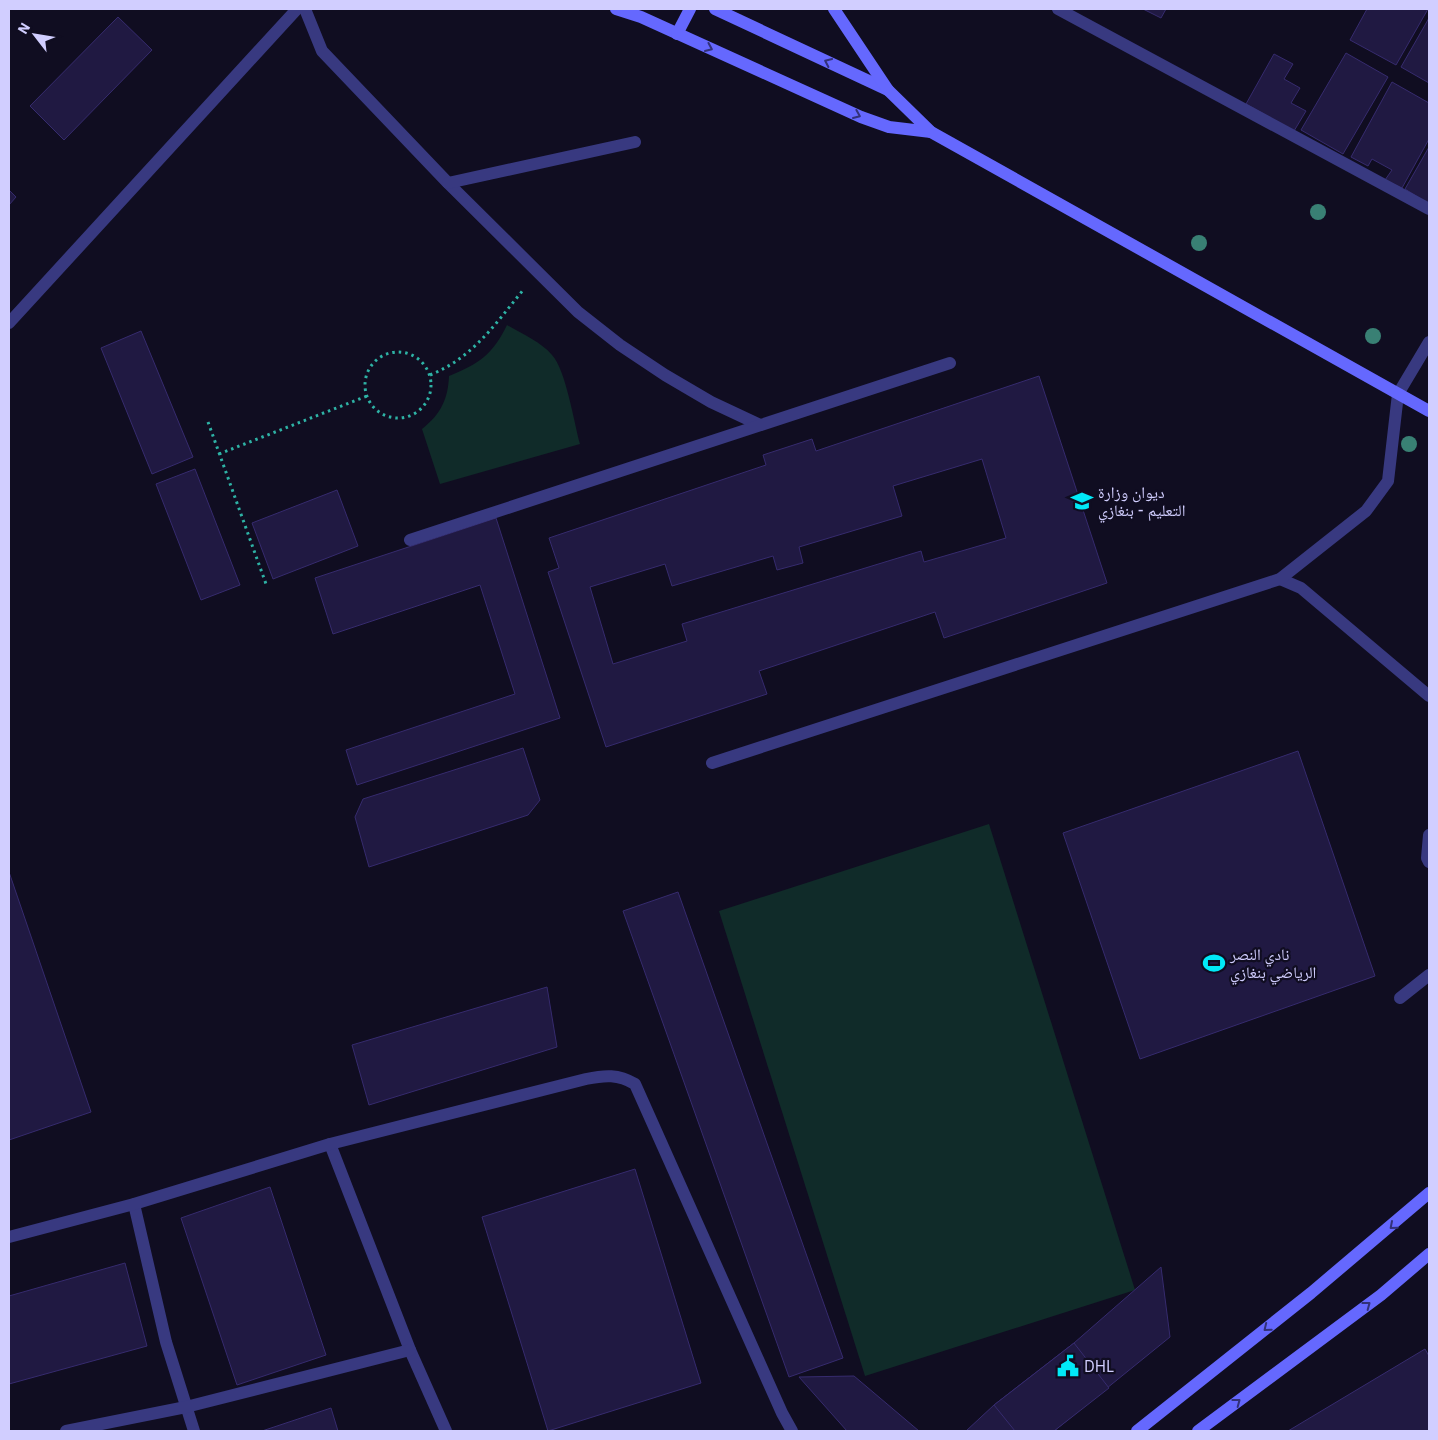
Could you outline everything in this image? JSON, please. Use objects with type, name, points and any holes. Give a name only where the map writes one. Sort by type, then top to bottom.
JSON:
[{"type":"main road","points":[[616,9],[643,13],[677,34],[862,117],[889,127],[931,132]]},
{"type":"main road","points":[[677,34],[690,9]]},
{"type":"main road","points":[[715,9],[888,90]]},
{"type":"main road","points":[[834,9],[888,90],[931,132],[1429,411]]},
{"type":"main road","points":[[1138,1431],[1311,1293],[1429,1193]]},
{"type":"main road","points":[[1198,1431],[1381,1295],[1429,1254]]},
{"type":"street","points":[[9,324],[296,9]]},
{"type":"street","points":[[304,9],[322,50],[448,183],[578,312],[620,345],[665,375],[712,402],[760,426]]},
{"type":"street","points":[[1058,9],[1429,209]]},
{"type":"street","points":[[448,183],[635,142]]},
{"type":"street","points":[[712,763],[1280,579],[1366,511],[1388,481],[1398,394],[1429,342]]},
{"type":"street","points":[[410,540],[950,363]]},
{"type":"street","points":[[1280,579],[1300,588],[1429,696]]},
{"type":"street","points":[[1429,835],[1427,858],[1429,862]]},
{"type":"street","points":[[1400,998],[1429,975]]},
{"type":"street","points":[[9,1237],[134,1204],[330,1144],[606,1075],[624,1078],[635,1084],[782,1413],[792,1431]]},
{"type":"street","points":[[330,1144],[410,1350],[446,1431]]},
{"type":"street","points":[[134,1204],[166,1342],[194,1431]]},
{"type":"street","points":[[66,1431],[186,1407],[410,1350]]},
{"type":"path","points":[[430,375],[464,358],[478,344],[537,272]]},
{"type":"path","points":[[396,352],[418,358],[430,375],[432,386],[424,407],[416,414],[405,418],[394,419],[384,416],[375,409],[367,396],[365,379],[369,368],[376,360],[386,354],[396,352]]},
{"type":"path","points":[[219,454],[367,396]]},
{"type":"path","points":[[208,422],[266,584]]},
{"type":"green space","points":[[507,325],[542,346],[557,362],[569,397],[580,444],[440,484],[422,429],[439,412],[447,392],[449,376],[469,367],[484,357],[496,344]]},
{"type":"green space","points":[[989,824],[1135,1290],[865,1376],[719,911]]},
{"type":"building","points":[[1143,9],[1166,9],[1161,18]]},
{"type":"building","points":[[1367,9],[1428,9],[1396,65],[1350,40]]},
{"type":"building","points":[[118,17],[152,50],[64,140],[30,106]]},
{"type":"building","points":[[1429,18],[1429,83],[1401,67]]},
{"type":"building","points":[[1346,53],[1388,77],[1343,154],[1301,130]]},
{"type":"building","points":[[1274,54],[1293,64],[1284,79],[1300,88],[1291,103],[1306,111],[1294,131],[1246,104]]},
{"type":"building","points":[[1392,82],[1429,103],[1429,139],[1402,188],[1385,180],[1392,170],[1372,159],[1368,166],[1351,157]]},
{"type":"building","points":[[1429,147],[1429,204],[1405,189]]},
{"type":"building","points":[[9,190],[16,197],[9,205]]},
{"type":"building","points":[[141,331],[193,457],[152,474],[101,348]]},
{"type":"building","points":[[1039,376],[1107,583],[944,638],[935,612],[759,671],[767,694],[606,747],[548,572],[559,568],[549,538],[766,465],[763,455],[812,439],[816,451]],"holes":[[[982,459],[1006,538],[924,562],[921,551],[682,624],[687,641],[613,664],[590,587],[665,564],[672,586],[773,556],[777,570],[803,563],[799,547],[902,516],[893,486]]]},
{"type":"building","points":[[195,469],[240,585],[201,600],[156,484]]},
{"type":"building","points":[[337,490],[358,546],[273,579],[252,523]]},
{"type":"building","points":[[496,518],[560,718],[357,785],[346,750],[515,694],[480,585],[333,634],[315,578]]},
{"type":"building","points":[[523,748],[540,800],[528,815],[369,867],[355,817],[363,799]]},
{"type":"building","points":[[1298,751],[1375,976],[1140,1059],[1063,833]]},
{"type":"building","points":[[9,872],[91,1112],[9,1140]]},
{"type":"building","points":[[678,892],[843,1358],[789,1377],[623,911]]},
{"type":"building","points":[[547,987],[557,1047],[369,1105],[352,1045]]},
{"type":"building","points":[[635,1169],[701,1383],[548,1431],[482,1217]]},
{"type":"building","points":[[270,1187],[326,1355],[237,1385],[181,1218]]},
{"type":"building","points":[[125,1263],[147,1346],[9,1384],[9,1296]]},
{"type":"building","points":[[1161,1267],[1170,1337],[1054,1431],[966,1431],[994,1405],[1074,1343]]},
{"type":"building","name":"DHL","points":[[1074,1343],[1109,1388],[1054,1431],[1015,1431],[994,1405]]},
{"type":"building","points":[[1425,1349],[1429,1356],[1429,1431],[1288,1431]]},
{"type":"building","points":[[854,1376],[919,1431],[847,1431],[799,1377]]},
{"type":"building","points":[[331,1408],[338,1431],[262,1431]]},
{"type":"place","name":"ديوان وزارة التعليم - بنغازي","points":[[1082,501]]},
{"type":"place","name":"نادي النصر الرياضي بنغازي","points":[[1214,963]]},
{"type":"place","name":"DHL","points":[[1068,1366]]}]
